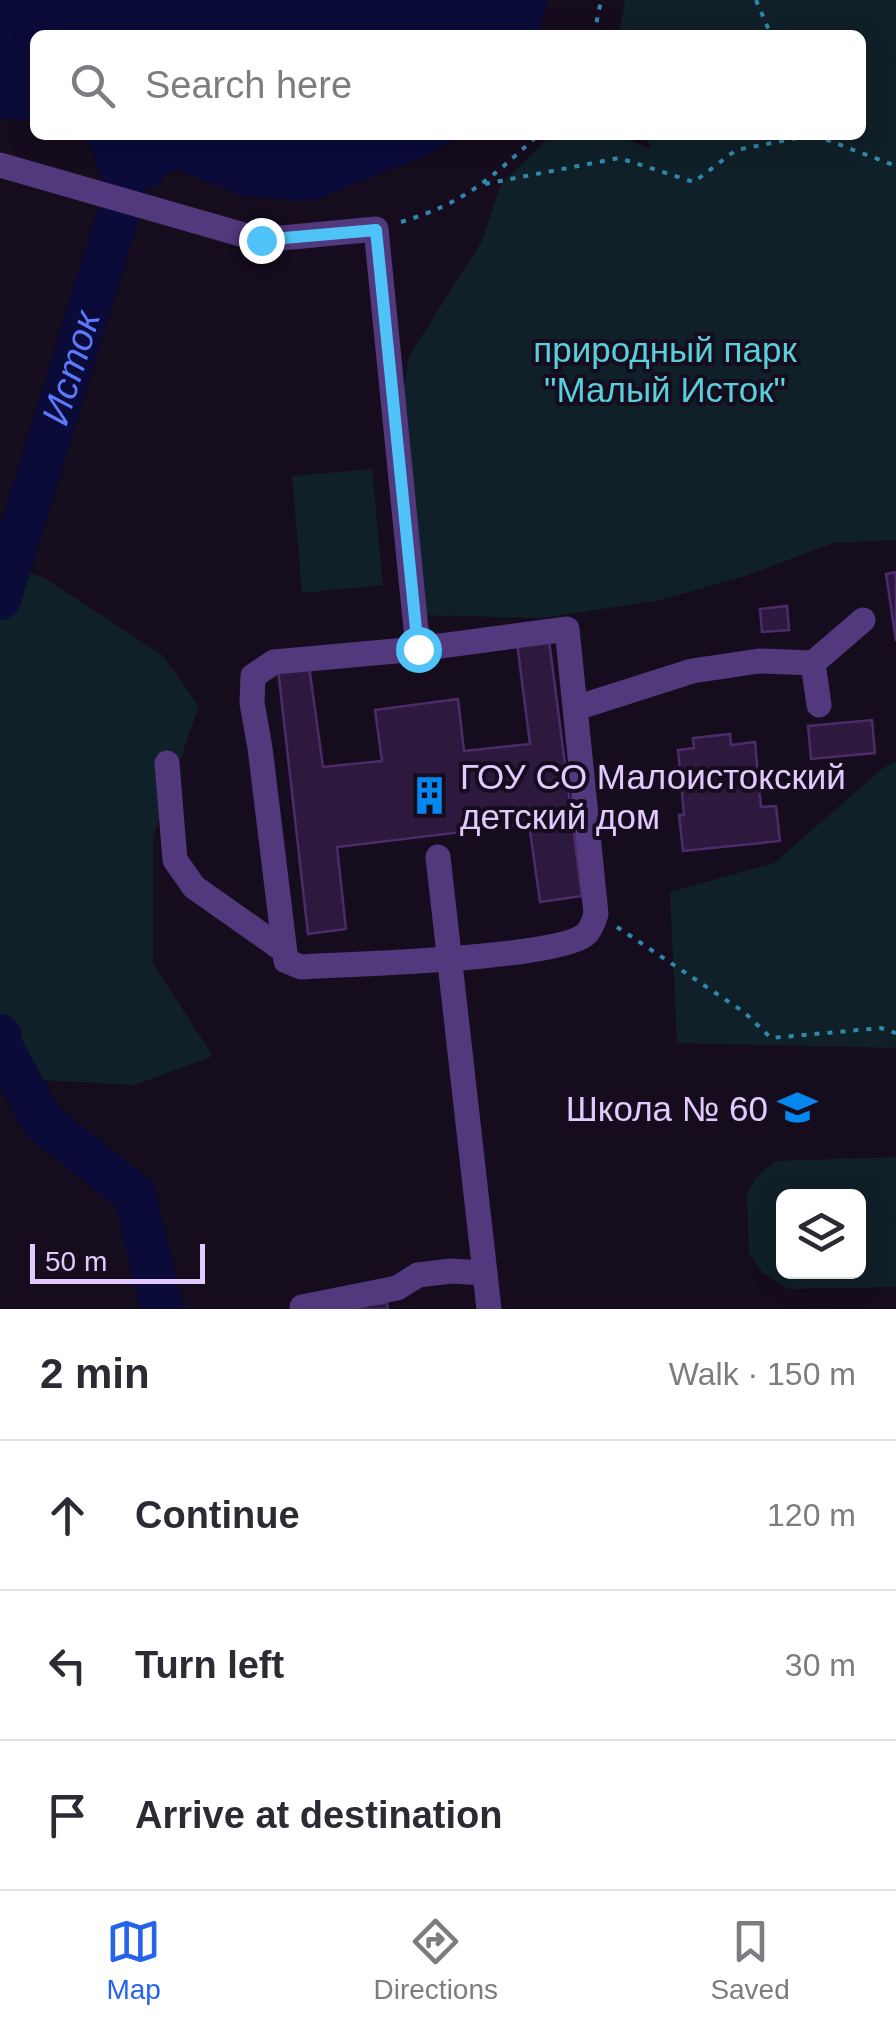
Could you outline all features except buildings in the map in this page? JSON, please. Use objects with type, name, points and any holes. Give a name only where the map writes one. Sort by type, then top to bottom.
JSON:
[{"type":"lane","points":[[0,165],[261,240],[376,230],[418,649]]},
{"type":"lane","points":[[576,708],[692,671],[758,661],[814,663],[864,620]]},
{"type":"lane","points":[[567,629],[576,708],[596,914],[587,934],[569,943],[449,959],[300,968],[286,961],[252,703],[252,676],[274,662],[418,649],[567,629]]},
{"type":"lane","points":[[814,663],[819,705]]},
{"type":"lane","points":[[167,763],[175,860],[194,887],[282,949]]},
{"type":"lane","points":[[438,857],[490,1309]]},
{"type":"lane","points":[[302,1307],[396,1288],[418,1275],[451,1271],[485,1273]]},
{"type":"path","points":[[595,30],[601,0]]},
{"type":"path","points":[[756,0],[769,30]]},
{"type":"path","points":[[376,230],[439,210],[485,184],[533,140]]},
{"type":"path","points":[[485,184],[619,158],[694,182],[736,150],[787,140]]},
{"type":"path","points":[[826,140],[896,166]]},
{"type":"path","points":[[596,914],[744,1012],[771,1038],[881,1028],[896,1033]]},
{"type":"green space","name":"природный парк \"Малый Исток\"","points":[[625,0],[896,0],[896,540],[833,543],[745,576],[661,600],[542,618],[414,615],[391,465],[409,356],[482,241],[501,184],[546,140],[629,140],[651,149],[648,140],[866,140],[866,30],[620,30]]},
{"type":"green space","points":[[372,469],[383,585],[302,593],[292,476]]},
{"type":"green space","points":[[0,566],[43,577],[162,655],[199,706],[153,837],[153,964],[213,1056],[135,1085],[0,1078]]},
{"type":"green space","points":[[896,761],[896,1048],[677,1043],[670,892],[774,863]]},
{"type":"green space","points":[[896,1157],[896,1287],[788,1289],[763,1273],[749,1253],[747,1194],[757,1176],[776,1161]]},
{"type":"shaded area","points":[[0,0],[548,0],[539,30],[30,30],[30,121],[0,118]]},
{"type":"shaded area","points":[[84,140],[454,140],[432,153],[309,202],[239,195],[178,170],[164,175],[156,189],[134,184],[131,196],[117,193],[120,181],[101,175]]},
{"type":"waterway","name":"Исток","points":[[0,599],[124,195],[124,140]]},
{"type":"waterway","name":"Исток","points":[[0,1035],[3,1049],[43,1122],[135,1195],[162,1309]]},
{"type":"place","name":"ГОУ СО Малоистокский детский дом","points":[[430,796]]},
{"type":"place","name":"Школа № 60","points":[[798,1108]]},
{"type":"route","points":[[261,240],[376,230],[418,649]]}]
